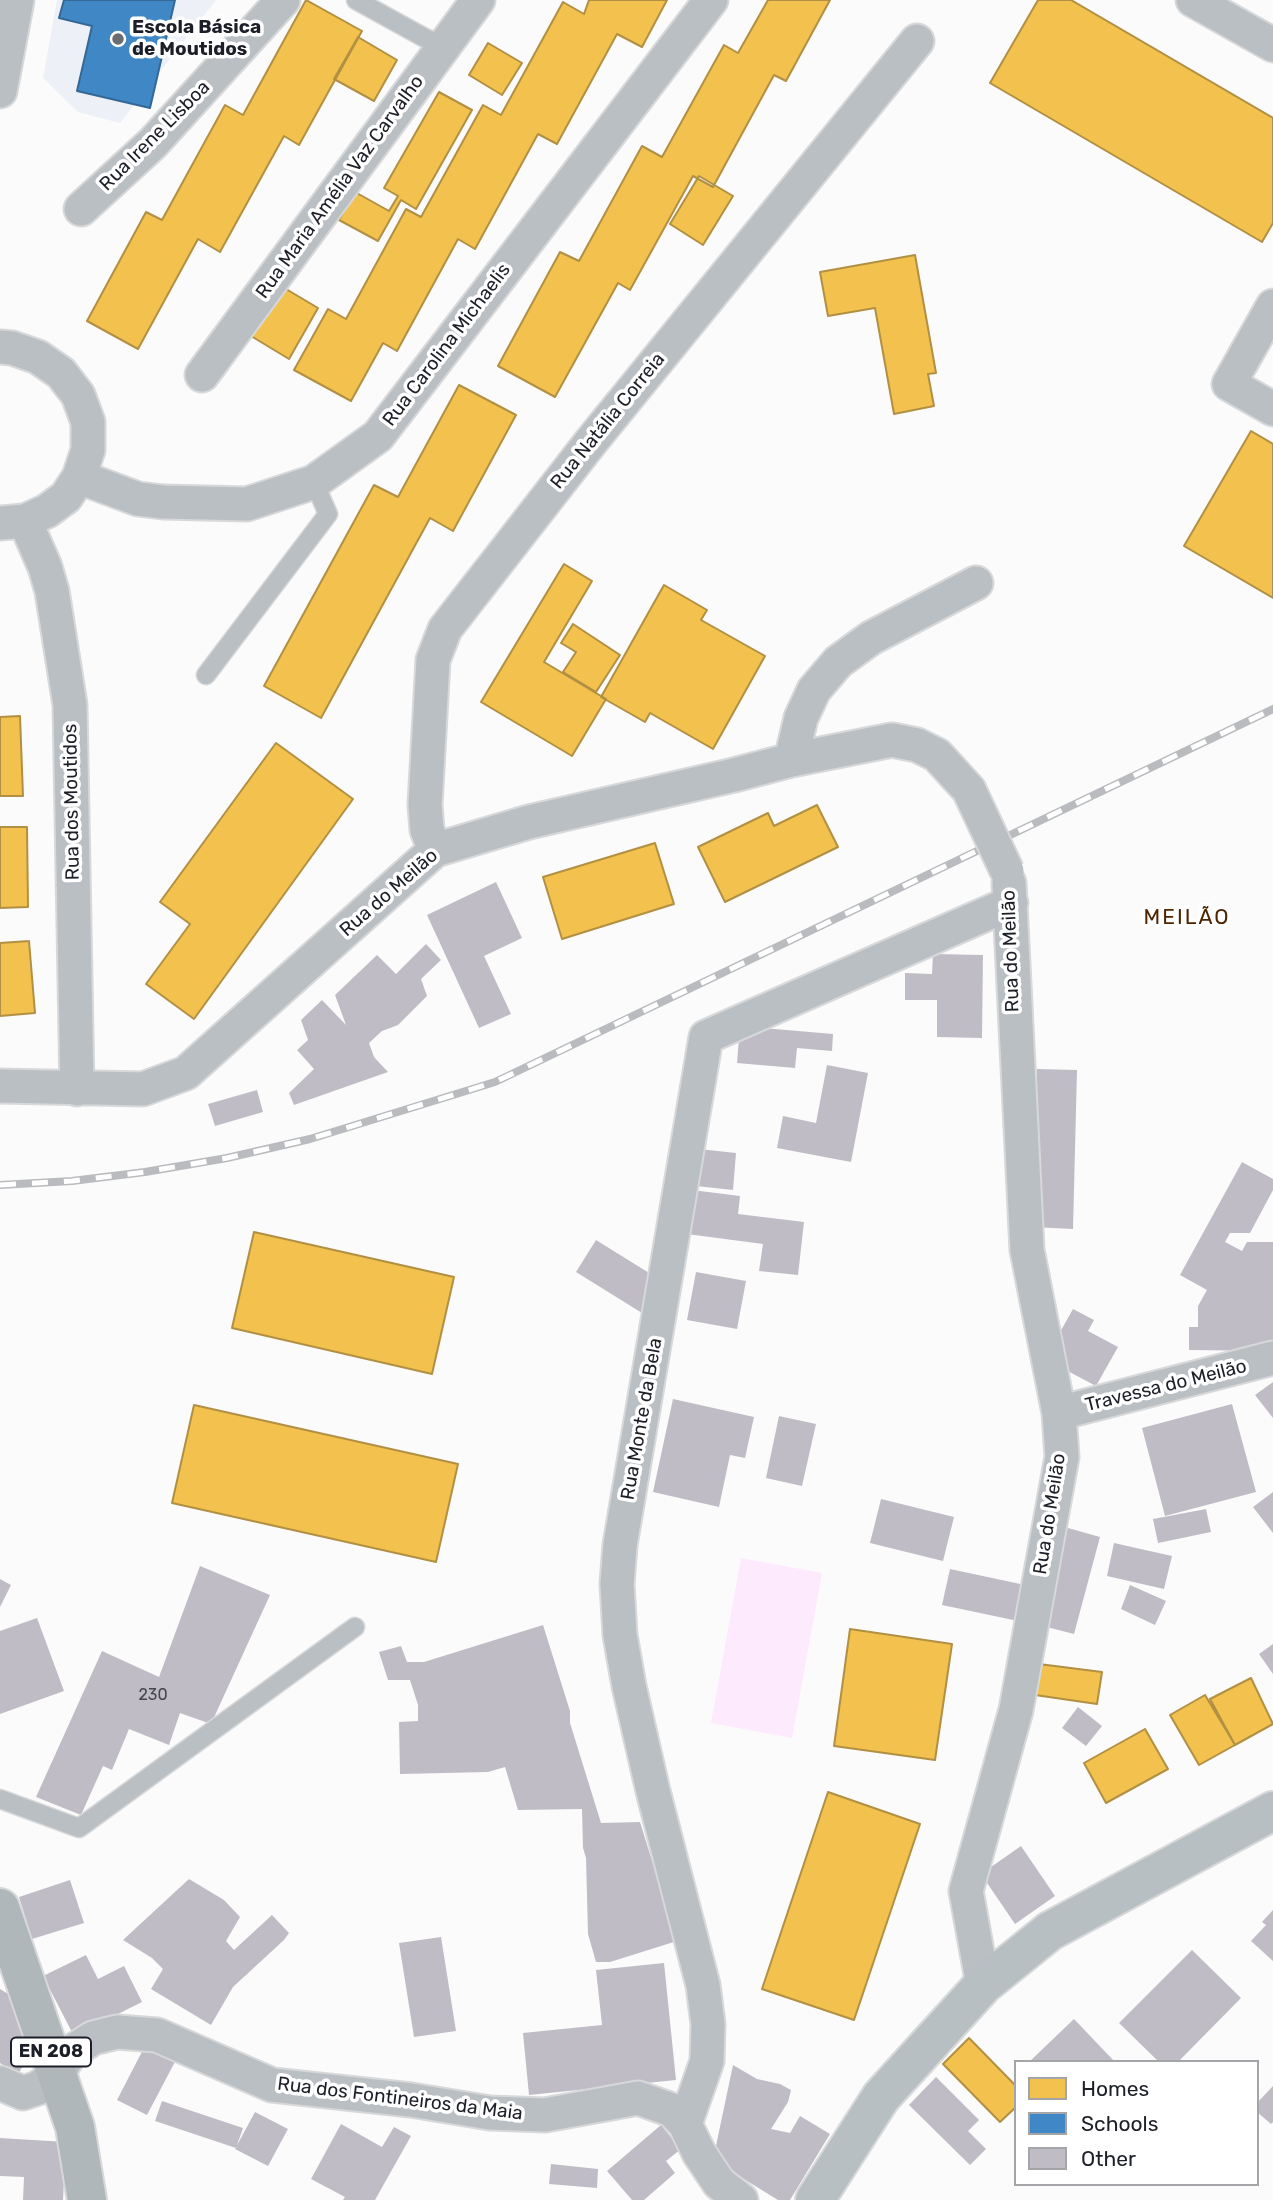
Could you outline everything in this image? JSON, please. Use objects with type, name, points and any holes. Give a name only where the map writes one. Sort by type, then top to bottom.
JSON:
[{"type":"main road","points":[[815,2200],[881,2097],[983,1985],[1050,1931],[1273,1811]]},
{"type":"main road","name":"EN 208","points":[[0,1908],[75,2127],[88,2200]]},
{"type":"street","points":[[0,91],[17,0]]},
{"type":"street","name":"Rua Irene Lisboa","points":[[82,209],[153,143],[283,0]]},
{"type":"street","name":"Rua Maria Amélia Vaz Carvalho","points":[[202,374],[478,0]]},
{"type":"street","name":"Rua Carolina Michaelis","points":[[79,477],[138,499],[177,503],[247,504],[314,482],[378,436],[711,0]]},
{"type":"street","points":[[1193,0],[1273,45]]},
{"type":"street","name":"Rua Natália Correia","points":[[435,850],[427,830],[426,778],[433,660],[445,629],[590,443],[917,41]]},
{"type":"street","points":[[1273,306],[1229,384],[1273,409]]},
{"type":"street","points":[[0,347],[38,357],[61,373],[78,395],[88,422],[88,450],[79,477],[66,497],[47,511],[13,522]]},
{"type":"street","name":"Rua dos Moutidos","points":[[13,522],[45,567],[52,591],[70,705],[77,1089]]},
{"type":"street","points":[[791,760],[801,718],[814,690],[838,662],[871,638],[976,583]]},
{"type":"street","name":"Rua do Meilão","points":[[0,1086],[143,1089],[186,1073],[435,850],[529,822],[791,760],[892,740],[916,745],[937,755],[969,790],[1007,871],[1011,903],[1015,1040],[1027,1250],[1059,1413],[1062,1457],[1016,1710],[966,1891],[983,1985]]},
{"type":"street","name":"Rua Monte da Bela","points":[[685,2124],[707,2061],[708,2024],[703,1985],[629,1686],[620,1635],[617,1584],[621,1545],[706,1037],[1011,903]]},
{"type":"street","name":"Travessa do Meilão","points":[[1059,1413],[1273,1358]]},
{"type":"street","name":"Rua dos Fontineiros da Maia","points":[[0,2083],[23,2093],[38,2088],[58,2073],[70,2053],[93,2038],[117,2032],[157,2035],[272,2085],[504,2114],[545,2115],[638,2098],[672,2110],[685,2124],[699,2153],[719,2183],[741,2200]]},
{"type":"lane","points":[[356,0],[445,46]]},
{"type":"lane","points":[[206,676],[328,514],[314,482]]},
{"type":"lane","points":[[0,1799],[79,1828],[355,1627]]},
{"type":"shaded area","name":"Escola Básica de Moutidos","points":[[57,0],[216,0],[120,123],[78,112],[43,78]]},
{"type":"shaded area","points":[[741,1558],[822,1573],[792,1738],[711,1723]]},
{"type":"building: Homes","points":[[306,0],[362,31],[299,145],[284,136],[220,252],[198,239],[138,349],[87,321],[146,212],[162,220],[225,105],[243,115]]},
{"type":"building: Homes","points":[[589,0],[667,0],[642,47],[617,34],[557,144],[538,134],[475,249],[458,239],[397,351],[383,343],[351,401],[294,370],[328,309],[346,319],[406,209],[421,217],[483,105],[501,115],[563,2],[584,14]]},
{"type":"building: Homes","points":[[768,0],[830,0],[786,81],[774,75],[713,187],[693,176],[630,290],[618,283],[555,397],[498,366],[560,252],[579,261],[642,146],[662,157],[724,45],[738,53]]},
{"type":"building: Homes","points":[[1038,0],[1071,0],[1273,118],[1273,223],[1262,242],[990,83]]},
{"type":"building: Homes","points":[[358,37],[397,60],[374,101],[334,79]]},
{"type":"building: Homes","points":[[488,43],[522,63],[502,95],[469,75]]},
{"type":"building: Homes","points":[[439,92],[472,110],[416,209],[401,200],[378,241],[339,220],[355,192],[389,211],[398,196],[384,188]]},
{"type":"building: Homes","points":[[699,176],[733,196],[703,245],[670,224]]},
{"type":"building: Homes","points":[[915,255],[936,373],[928,374],[934,406],[894,414],[875,308],[828,316],[820,272]]},
{"type":"building: Homes","points":[[281,286],[318,308],[289,359],[251,336]]},
{"type":"building: Homes","points":[[459,385],[516,415],[453,531],[430,518],[321,718],[264,686],[374,485],[398,497]]},
{"type":"building: Homes","points":[[1251,431],[1273,444],[1273,598],[1184,546]]},
{"type":"building: Homes","points":[[564,564],[592,581],[544,662],[606,699],[572,756],[481,702]]},
{"type":"building: Homes","points":[[664,585],[707,610],[701,620],[765,656],[713,749],[650,713],[645,722],[601,697]]},
{"type":"building: Homes","points":[[573,624],[620,655],[596,692],[563,672],[576,652],[561,643]]},
{"type":"building: Homes","points":[[20,716],[23,796],[0,796],[0,717]]},
{"type":"building: Homes","points":[[276,743],[353,799],[194,1019],[146,984],[190,924],[160,902]]},
{"type":"building: Homes","points":[[817,805],[838,847],[725,902],[698,847],[768,813],[774,826]]},
{"type":"building: Homes","points":[[0,827],[27,827],[28,907],[0,908]]},
{"type":"building: Homes","points":[[655,843],[674,904],[562,939],[543,877]]},
{"type":"building: Homes","points":[[29,941],[35,1013],[0,1016],[0,943]]},
{"type":"building: Homes","points":[[254,1232],[454,1277],[432,1374],[232,1328]]},
{"type":"building: Homes","points":[[194,1405],[458,1464],[436,1562],[172,1503]]},
{"type":"building: Homes","points":[[850,1629],[952,1644],[935,1760],[834,1746]]},
{"type":"building: Homes","points":[[1039,1664],[1102,1672],[1097,1704],[1035,1695]]},
{"type":"building: Homes","points":[[1251,1678],[1273,1724],[1235,1745],[1210,1699]]},
{"type":"building: Homes","points":[[1205,1695],[1235,1745],[1199,1765],[1170,1715]]},
{"type":"building: Homes","points":[[1145,1729],[1168,1769],[1106,1803],[1084,1763]]},
{"type":"building: Homes","points":[[828,1792],[920,1824],[854,2020],[762,1989]]},
{"type":"building: Homes","points":[[969,2038],[1014,2084],[1014,2109],[1000,2122],[943,2064]]},
{"type":"building: Schools","points":[[64,0],[175,0],[150,108],[77,91],[92,26],[59,18]]},
{"type":"building: Other","points":[[496,882],[522,938],[484,956],[511,1014],[479,1028],[427,915]]},
{"type":"building: Other","points":[[426,944],[441,960],[421,979],[427,996],[398,1025],[382,1031],[369,1043],[374,1057],[388,1072],[294,1105],[289,1093],[314,1069],[297,1050],[308,1040],[301,1020],[322,1000],[346,1025],[335,995],[377,955],[396,974]]},
{"type":"building: Other","points":[[933,954],[983,955],[982,1038],[937,1037],[937,1000],[905,1000],[905,973],[932,974]]},
{"type":"building: Other","points":[[740,1026],[833,1034],[832,1051],[797,1048],[795,1068],[737,1063]]},
{"type":"building: Other","points":[[827,1065],[868,1073],[851,1162],[777,1148],[783,1116],[816,1123]]},
{"type":"building: Other","points":[[1037,1069],[1077,1070],[1073,1229],[1032,1227]]},
{"type":"building: Other","points":[[257,1090],[263,1112],[215,1126],[208,1104]]},
{"type":"building: Other","points":[[699,1149],[736,1153],[733,1190],[696,1186]]},
{"type":"building: Other","points":[[1242,1162],[1273,1179],[1273,1190],[1250,1233],[1230,1233],[1225,1242],[1242,1251],[1247,1242],[1273,1242],[1273,1351],[1189,1350],[1189,1327],[1198,1327],[1198,1306],[1207,1290],[1180,1275]]},
{"type":"building: Other","points":[[692,1190],[740,1196],[738,1214],[804,1222],[798,1275],[759,1271],[763,1244],[687,1234]]},
{"type":"building: Other","points":[[596,1240],[662,1281],[642,1313],[576,1272]]},
{"type":"building: Other","points":[[696,1272],[746,1281],[737,1329],[687,1320]]},
{"type":"building: Other","points":[[1073,1309],[1094,1320],[1088,1331],[1118,1347],[1096,1386],[1045,1359]]},
{"type":"building: Other","points":[[1273,1382],[1273,1418],[1255,1395]]},
{"type":"building: Other","points":[[673,1399],[754,1417],[745,1458],[730,1455],[719,1507],[653,1492]]},
{"type":"building: Other","points":[[1232,1404],[1256,1492],[1165,1516],[1142,1428]]},
{"type":"building: Other","points":[[779,1416],[816,1424],[802,1486],[766,1478]]},
{"type":"building: Other","points":[[1273,1492],[1273,1533],[1253,1507]]},
{"type":"building: Other","points":[[881,1499],[954,1517],[943,1561],[870,1543]]},
{"type":"building: Other","points":[[1206,1509],[1211,1532],[1158,1543],[1153,1519]]},
{"type":"building: Other","points":[[1061,1526],[1100,1537],[1074,1634],[1035,1624]]},
{"type":"building: Other","points":[[1114,1543],[1172,1556],[1164,1589],[1107,1576]]},
{"type":"building: Other","points":[[200,1566],[270,1595],[211,1724],[180,1713],[169,1745],[129,1729],[112,1770],[103,1766],[81,1815],[36,1797],[102,1651],[159,1677]]},
{"type":"building: Other","points":[[950,1569],[1025,1585],[1018,1621],[942,1605]]},
{"type":"building: Other","points":[[0,1579],[11,1585],[0,1607]]},
{"type":"building: Other","points":[[1130,1585],[1166,1601],[1155,1625],[1121,1609]]},
{"type":"building: Other","points":[[37,1618],[64,1691],[0,1714],[0,1631]]},
{"type":"building: Other","points":[[543,1625],[601,1823],[640,1822],[677,1941],[610,1962],[596,1962],[588,1934],[582,1809],[518,1810],[505,1767],[488,1772],[400,1774],[399,1722],[418,1721],[418,1705],[410,1680],[388,1680],[379,1652],[401,1646],[407,1662],[424,1662]]},
{"type":"building: Other","points":[[1273,1644],[1273,1674],[1259,1654]]},
{"type":"building: Other","points":[[1078,1707],[1102,1726],[1086,1746],[1062,1728]]},
{"type":"building: Other","points":[[1021,1846],[1055,1896],[1015,1924],[981,1874]]},
{"type":"building: Other","points":[[189,1879],[224,1900],[240,1917],[226,1941],[234,1950],[272,1915],[289,1933],[233,1987],[211,2025],[151,1989],[163,1969],[152,1958],[123,1940]]},
{"type":"building: Other","points":[[70,1880],[84,1923],[32,1939],[19,1897]]},
{"type":"building: Other","points":[[1273,1910],[1273,1961],[1251,1941],[1266,1925],[1262,1922]]},
{"type":"building: Other","points":[[441,1937],[456,2031],[414,2037],[399,1943]]},
{"type":"building: Other","points":[[1192,1950],[1241,1998],[1180,2060],[1157,2060],[1119,2023]]},
{"type":"building: Other","points":[[86,1955],[98,1979],[124,1966],[142,2002],[74,2036],[43,1976]]},
{"type":"building: Other","points":[[664,1963],[676,2080],[529,2095],[523,2033],[602,2025],[596,1970]]},
{"type":"building: Other","points":[[0,1989],[51,2020],[18,2074],[0,2063]]},
{"type":"building: Other","points":[[1074,2019],[1113,2060],[1031,2060]]},
{"type":"building: Other","points":[[148,2040],[178,2056],[147,2115],[117,2100]]},
{"type":"building: Other","points":[[733,2065],[757,2079],[780,2084],[791,2090],[788,2102],[771,2129],[790,2133],[800,2116],[830,2134],[790,2200],[778,2200],[713,2160]]},
{"type":"building: Other","points":[[936,2077],[979,2120],[968,2131],[986,2149],[970,2165],[909,2105]]},
{"type":"building: Other","points":[[1273,2086],[1271,2124],[1259,2114],[1259,2101]]},
{"type":"building: Other","points":[[162,2101],[243,2128],[236,2148],[155,2121]]},
{"type":"building: Other","points":[[255,2112],[288,2129],[268,2166],[235,2149]]},
{"type":"building: Other","points":[[341,2124],[382,2147],[394,2127],[411,2136],[375,2200],[343,2200],[345,2197],[311,2179]]},
{"type":"building: Other","points":[[661,2125],[681,2149],[666,2161],[675,2173],[644,2200],[632,2200],[607,2171]]},
{"type":"building: Other","points":[[0,2138],[66,2142],[63,2200],[23,2200],[24,2177],[0,2176]]},
{"type":"building: Other","points":[[551,2164],[598,2169],[597,2188],[549,2184]]},
{"type":"railway","points":[[0,1185],[72,1181],[227,1158],[310,1139],[495,1082],[1273,709]]},
{"type":"place","name":"Escola Básica de Moutidos","points":[[118,39]]},
{"type":"district","name":"MEILÃO","points":[[1187,918]]}]
